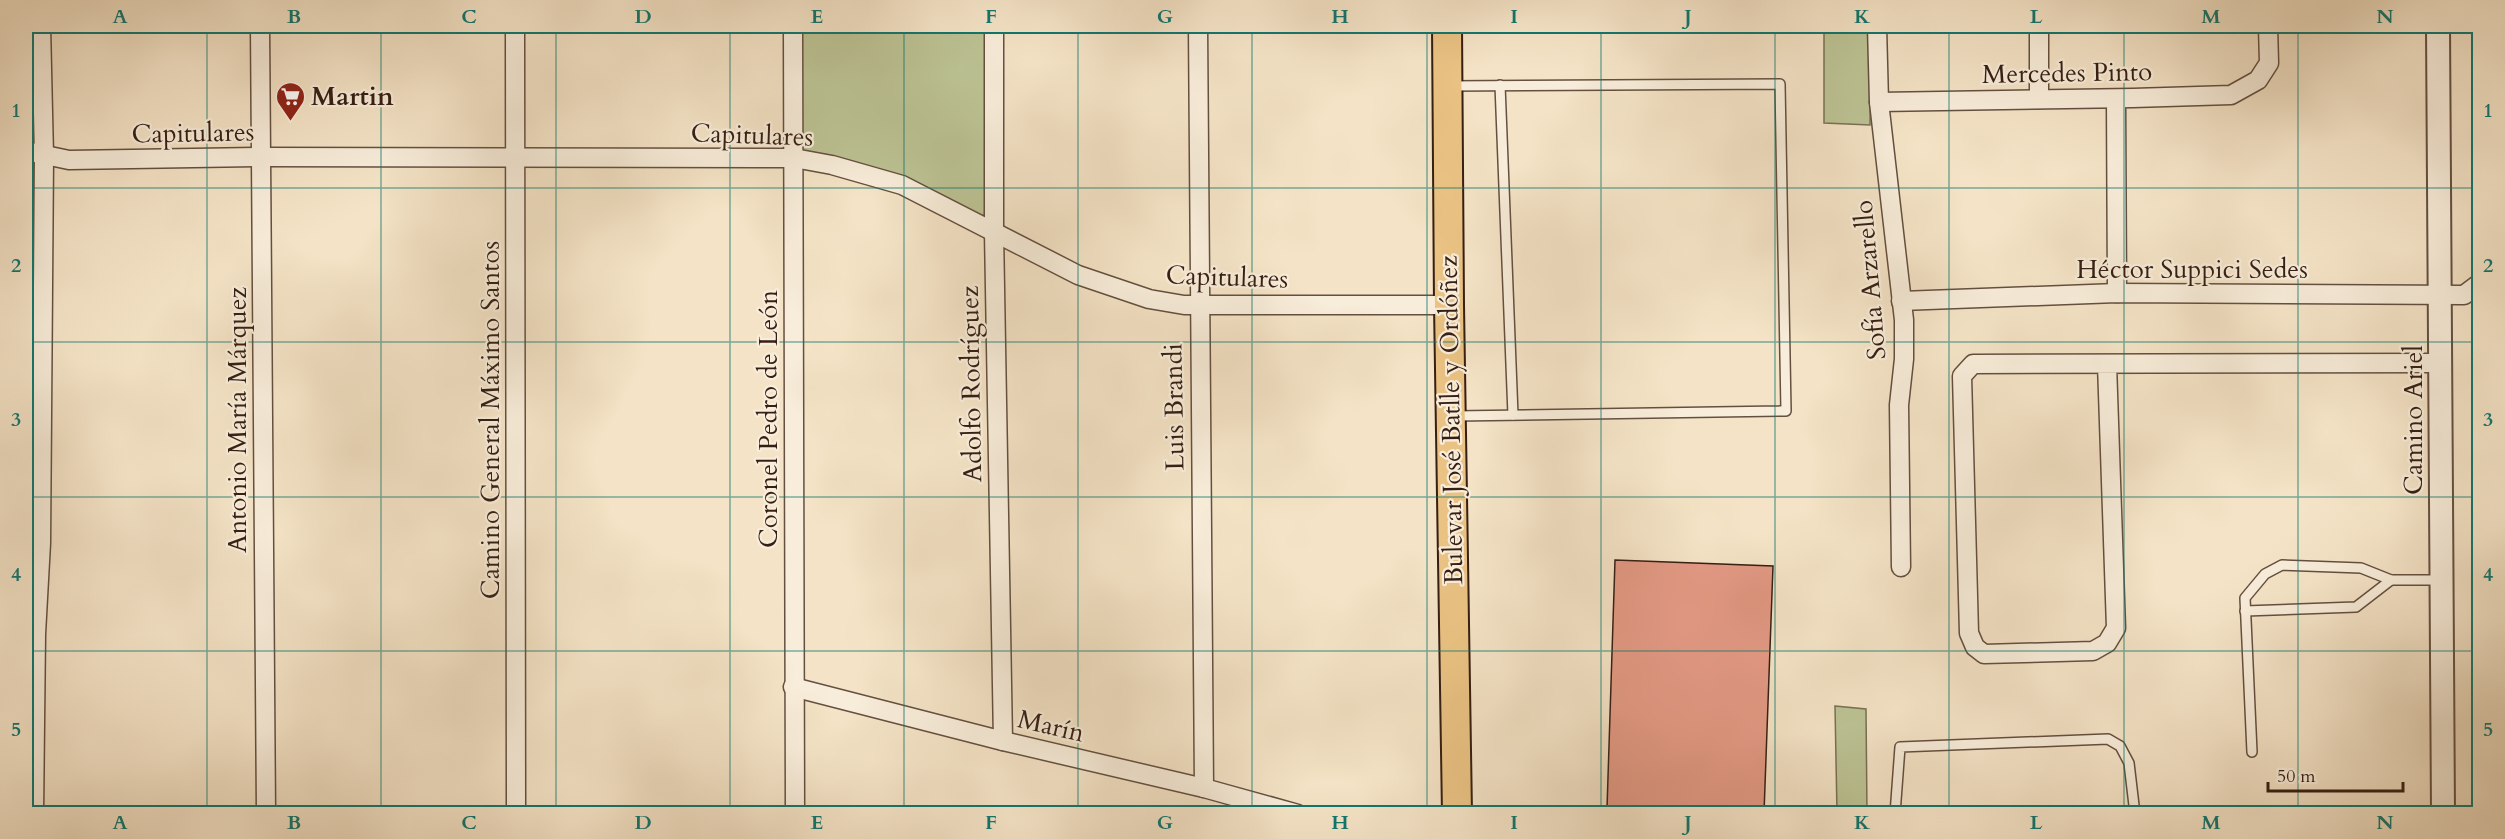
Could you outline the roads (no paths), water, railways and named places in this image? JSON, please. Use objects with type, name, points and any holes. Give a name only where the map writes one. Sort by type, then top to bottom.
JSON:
[{"type":"main road","name":"Bulevar José Batlle y Ordóñez","points":[[1447,26],[1457,813]]},
{"type":"street","points":[[34,813],[31,634],[41,543],[34,390],[44,156],[41,26]]},
{"type":"street","name":"Antonio María Márquez","points":[[260,26],[266,813]]},
{"type":"street","name":"Camino General Máximo Santos","points":[[515,26],[516,813]]},
{"type":"street","name":"Coronel Pedro de León","points":[[793,26],[795,813]]},
{"type":"street","name":"Adolfo Rodríguez","points":[[994,26],[994,232],[1003,741]]},
{"type":"street","name":"Luis Brandi","points":[[1198,26],[1203,788]]},
{"type":"street","name":"Sofía Arzarello","points":[[1877,26],[1879,102],[1902,301],[1904,349],[1899,405],[1901,567]]},
{"type":"street","points":[[2039,26],[2039,99]]},
{"type":"street","name":"Mercedes Pinto","points":[[1879,102],[2231,95],[2253,83],[2269,63],[2268,26]]},
{"type":"street","name":"Camino Ariel","points":[[2438,26],[2443,813]]},
{"type":"street","points":[[2116,99],[2117,293]]},
{"type":"street","name":"Capitulares","points":[[26,150],[69,160],[260,157],[794,158],[832,165],[902,185],[1021,248],[1088,279],[1149,299],[1184,305],[1449,304]]},
{"type":"street","name":"Héctor Suppici Sedes","points":[[1902,301],[2117,293],[2464,295],[2480,283]]},
{"type":"street","points":[[2107,364],[2116,628],[2107,643],[2093,651],[1984,654],[1975,647],[1969,633],[1962,376],[1973,364],[2441,363]]},
{"type":"street","name":"Marín","points":[[793,687],[1298,813]]},
{"type":"lane","points":[[1447,86],[1780,84],[1786,411],[1451,416]]},
{"type":"lane","points":[[1500,85],[1513,415]]},
{"type":"lane","points":[[2252,752],[2245,598],[2265,574],[2282,565],[2361,568],[2391,580],[2442,580]]},
{"type":"lane","points":[[2246,611],[2356,607],[2391,580]]},
{"type":"lane","points":[[1895,813],[1900,747],[2108,739],[2120,746],[2129,764],[2135,813]]},
{"type":"place","name":"Martin","points":[[290,122]]}]
